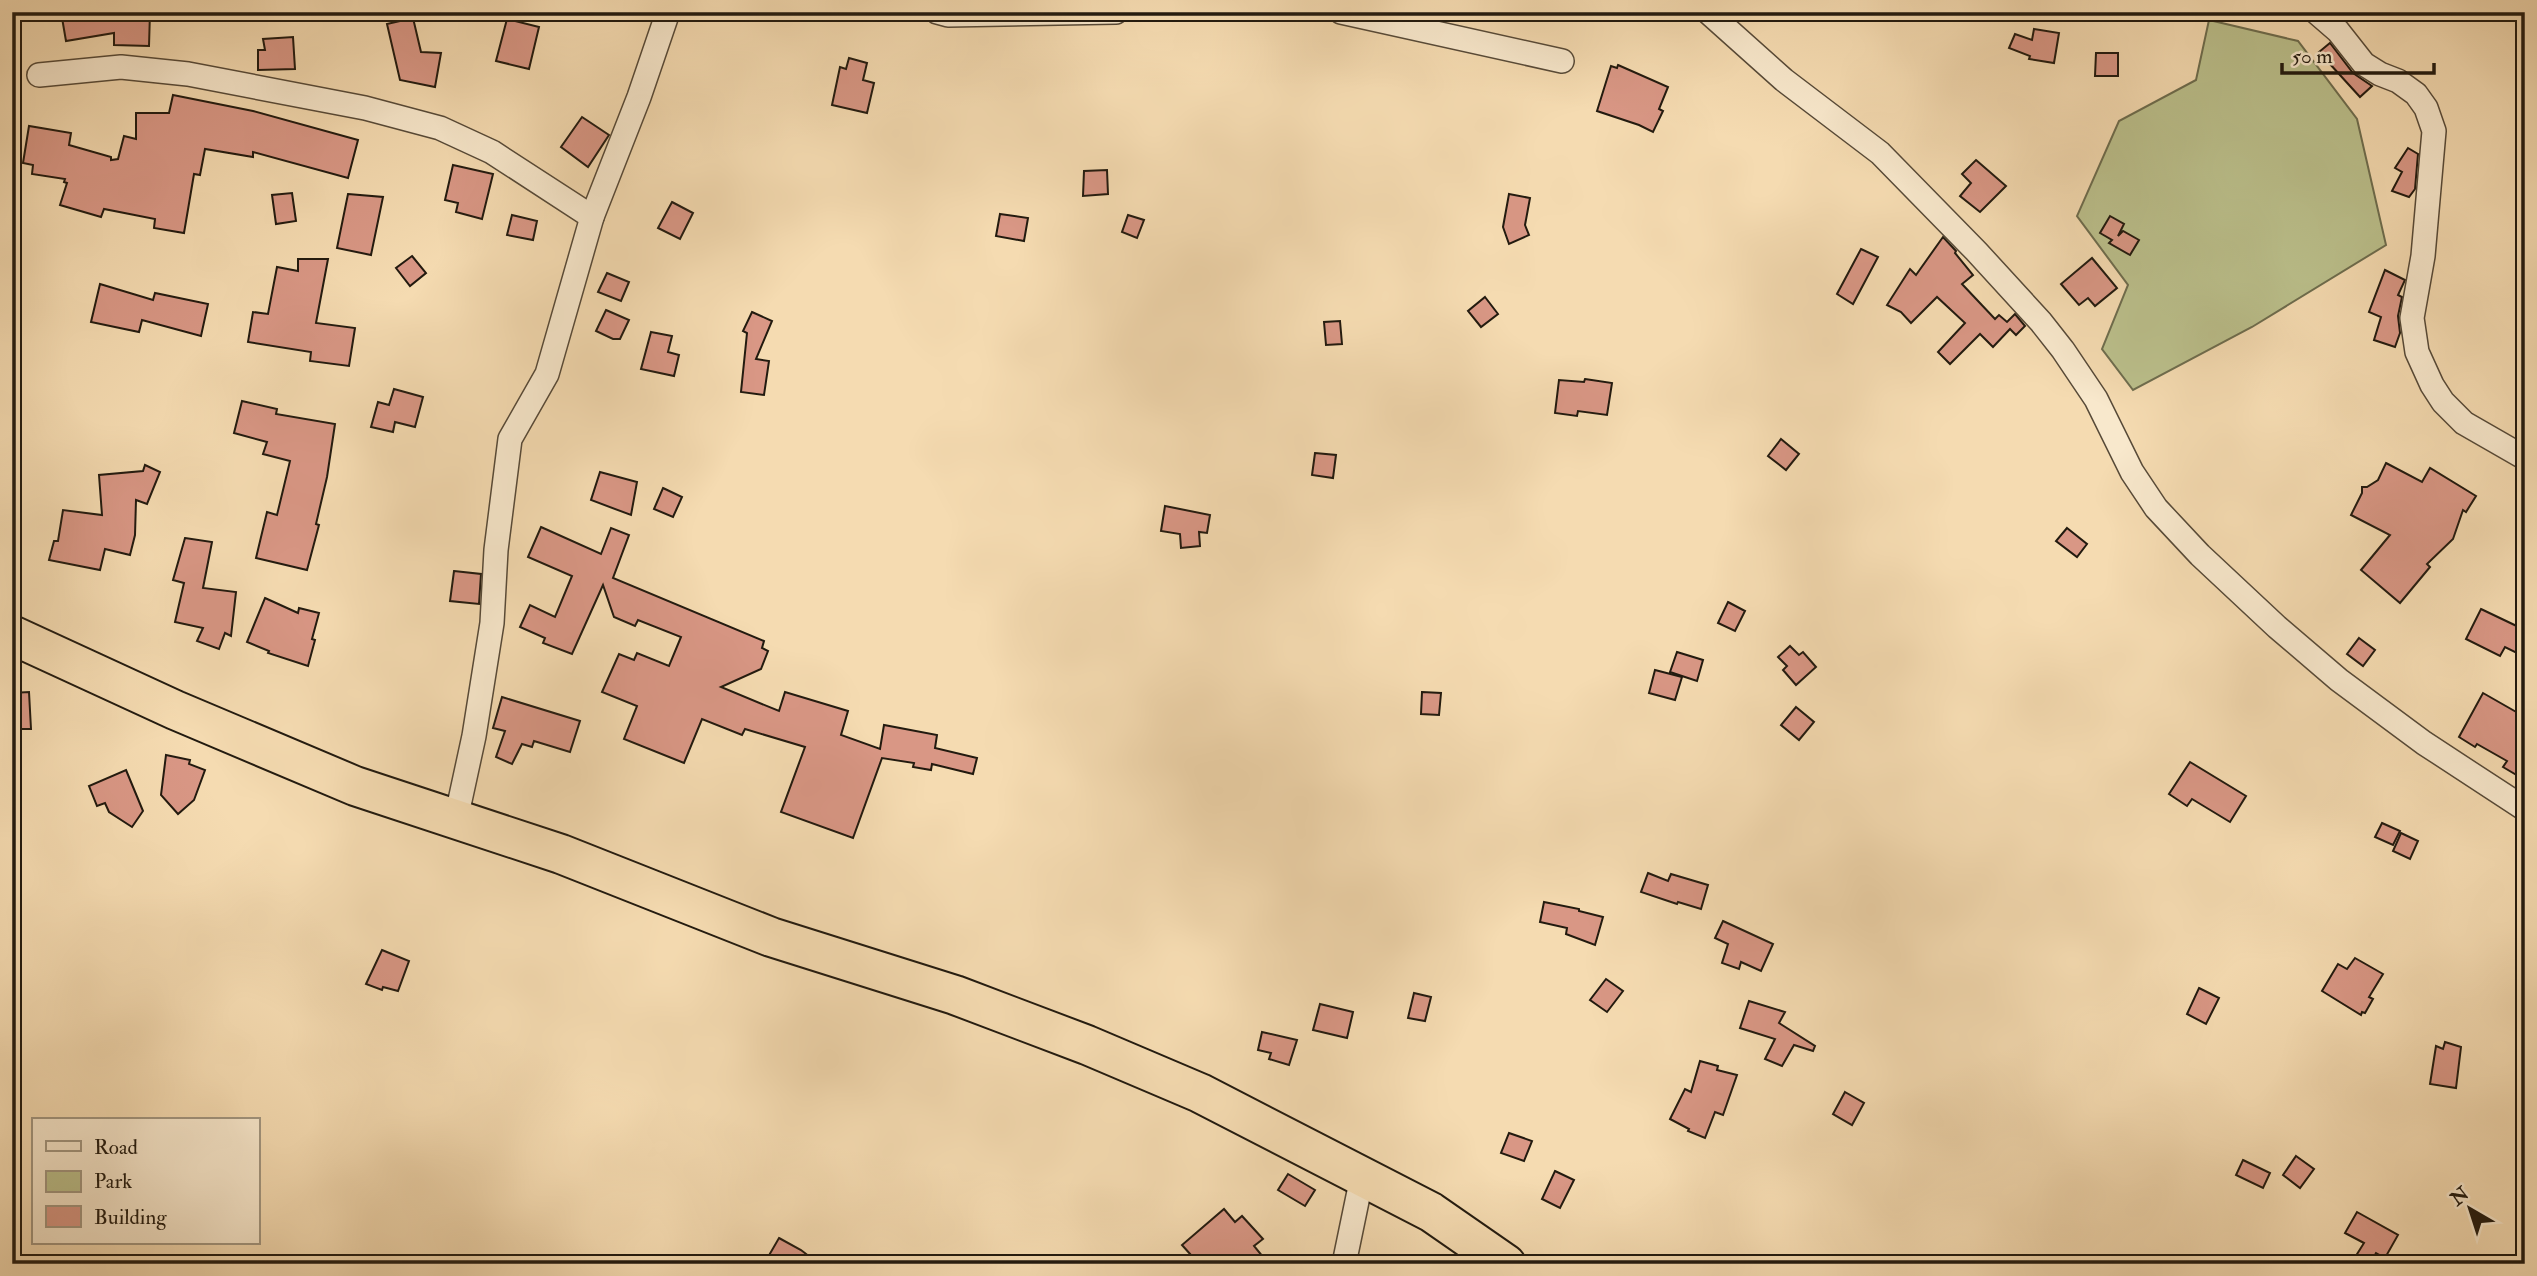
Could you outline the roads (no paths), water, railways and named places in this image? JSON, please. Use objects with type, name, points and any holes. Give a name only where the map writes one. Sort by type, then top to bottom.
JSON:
[{"type":"highway","points":[[12,635],[175,710],[355,786],[561,854],[771,937],[954,995],[1087,1045],[1200,1093],[1431,1212],[1506,1264]]},
{"type":"street","points":[[456,819],[476,723],[492,623],[496,550],[510,439],[547,374],[592,217],[639,97],[668,12]]},
{"type":"street","points":[[937,12],[948,15],[1116,12]]},
{"type":"street","points":[[1341,12],[1562,61]]},
{"type":"street","points":[[1708,12],[1784,80],[1880,153],[2041,322],[2096,399],[2132,471],[2156,508],[2200,555],[2339,680],[2424,743],[2525,809]]},
{"type":"street","points":[[2316,12],[2338,31],[2364,64],[2379,74],[2399,81],[2416,94],[2426,108],[2434,131],[2423,256],[2412,318],[2417,352],[2443,402],[2464,423],[2525,458]]},
{"type":"street","points":[[39,75],[121,67],[188,74],[365,108],[440,128],[492,152],[592,217]]},
{"type":"street","points":[[1344,1264],[1362,1177]]}]
